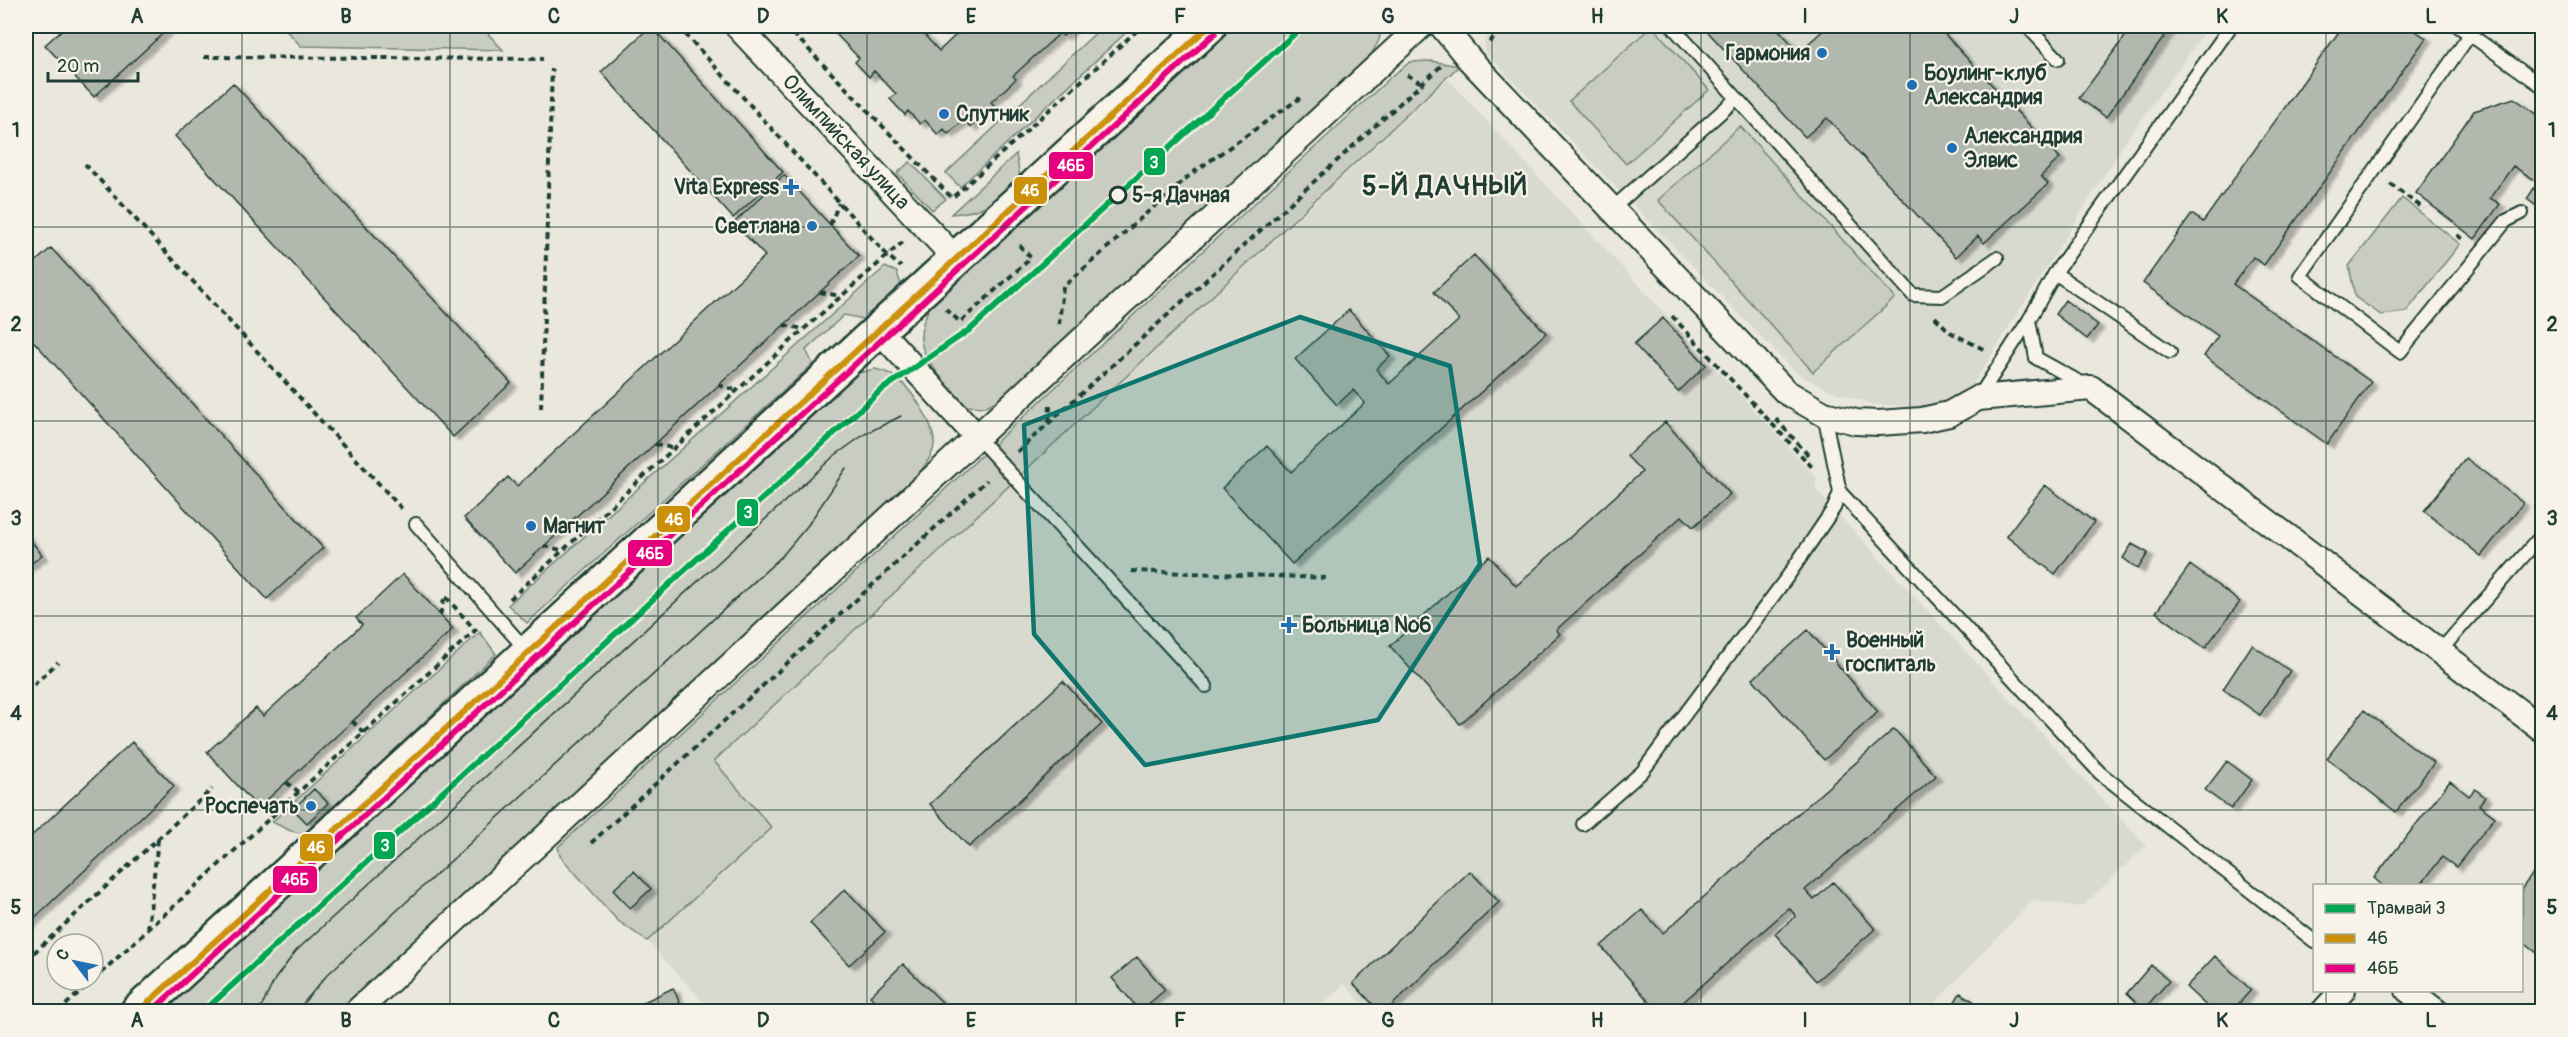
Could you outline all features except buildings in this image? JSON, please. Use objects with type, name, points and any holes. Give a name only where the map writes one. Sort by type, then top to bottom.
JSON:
[{"type":"street","name":"Олимпийская улица","points":[[737,26],[956,258]]},
{"type":"street","points":[[137,1011],[879,330],[923,286],[1209,26]]},
{"type":"street","points":[[356,1011],[1421,26]]},
{"type":"street","points":[[1442,26],[1470,60],[1786,392],[1824,414],[1856,422],[1922,420],[1949,414],[1978,398],[2091,388],[2542,729]]},
{"type":"street","points":[[879,330],[977,437]]},
{"type":"street","points":[[2323,1011],[2341,992]]},
{"type":"street","points":[[2411,992],[2437,1011]]},
{"type":"lane","points":[[1672,26],[1913,295],[1942,296],[1997,258]]},
{"type":"lane","points":[[2027,26],[2058,59]]},
{"type":"lane","points":[[1978,398],[2029,320],[2055,273],[2231,26]]},
{"type":"lane","points":[[2458,26],[2473,30],[2542,86]]},
{"type":"lane","points":[[2473,30],[2300,276],[2400,352],[2506,221],[2522,213]]},
{"type":"lane","points":[[1612,208],[1737,98]]},
{"type":"lane","points":[[2055,273],[2170,352]]},
{"type":"lane","points":[[2029,320],[2036,358],[2091,388]]},
{"type":"lane","points":[[1824,414],[1840,492],[2100,773],[2313,940]]},
{"type":"lane","points":[[977,437],[1206,686]]},
{"type":"lane","points":[[1583,824],[1642,772],[1788,576],[1834,508],[1840,492]]},
{"type":"lane","points":[[416,524],[527,651]]},
{"type":"lane","points":[[2440,651],[2542,535]]},
{"type":"path","points":[[678,26],[888,256],[923,286]]},
{"type":"path","points":[[786,26],[952,198],[1142,26]]},
{"type":"path","points":[[204,57],[543,59]]},
{"type":"path","points":[[591,843],[1440,65],[1446,71]]},
{"type":"path","points":[[541,408],[552,69]]},
{"type":"path","points":[[85,164],[416,524]]},
{"type":"path","points":[[1063,287],[1191,174]]},
{"type":"path","points":[[2408,197],[2424,209]]},
{"type":"path","points":[[830,225],[839,203]]},
{"type":"path","points":[[960,322],[1031,258]]},
{"type":"path","points":[[820,292],[841,296]]},
{"type":"path","points":[[1913,295],[1950,332],[2003,359]]},
{"type":"path","points":[[1671,315],[1819,475]]},
{"type":"path","points":[[784,325],[804,329]]},
{"type":"path","points":[[718,385],[736,391]]},
{"type":"path","points":[[655,444],[673,448]]},
{"type":"path","points":[[544,546],[562,550]]},
{"type":"path","points":[[1100,570],[1329,578]]},
{"type":"path","points":[[440,615],[445,596],[476,631]]},
{"type":"path","points":[[26,692],[58,662]]},
{"type":"path","points":[[352,721],[364,733]]},
{"type":"path","points":[[286,782],[299,792]]},
{"type":"path","points":[[26,960],[212,789]]},
{"type":"path","points":[[147,930],[158,839]]},
{"type":"path","points":[[58,1011],[79,992]]},
{"type":"highlighted area","points":[[1300,317],[1450,366],[1480,564],[1378,720],[1145,765],[1034,634],[1024,425]]},
{"type":"shaded area","points":[[282,26],[481,26],[503,50],[301,46]]},
{"type":"shaded area","points":[[1103,26],[1133,26],[960,187],[946,173]]},
{"type":"shaded area","points":[[1233,26],[1382,26],[1379,40],[1365,66],[1009,394],[985,407],[966,406],[939,375],[923,348],[921,330],[931,304]]},
{"type":"shaded area","points":[[1498,26],[2209,26],[2128,138],[1972,386],[1944,401],[1916,407],[1872,404],[1828,390],[1796,373],[1486,53],[1484,39]]},
{"type":"shaded area","points":[[1652,26],[1709,90],[1626,164],[1569,101]]},
{"type":"shaded area","points":[[1431,61],[1459,66],[714,761],[772,828],[647,941],[617,920],[560,856],[558,847],[1392,76],[1410,62]]},
{"type":"shaded area","name":"Больница №6","points":[[1448,79],[1817,478],[1815,489],[2146,846],[2082,907],[2033,900],[1927,1011],[1370,1012],[1344,984],[1315,1012],[712,1011],[647,941],[772,828],[714,761]]},
{"type":"shaded area","points":[[1740,126],[1895,298],[1813,372],[1658,200]]},
{"type":"shaded area","points":[[1016,154],[1020,178],[982,208],[951,214]]},
{"type":"shaded area","points":[[910,162],[946,199],[932,210],[897,173]]},
{"type":"shaded area","points":[[2402,198],[2460,244],[2406,312],[2381,315],[2355,297],[2349,266]]},
{"type":"shaded area","points":[[885,267],[897,272],[901,285],[863,319],[844,315],[806,350],[813,364],[527,623],[508,605]]},
{"type":"shaded area","points":[[875,369],[888,373],[903,384],[918,403],[929,423],[934,446],[930,458],[920,472],[339,1011],[160,1012],[858,373]]},
{"type":"shaded area","points":[[480,632],[496,654],[306,834],[291,831],[272,822]]},
{"type":"tram line","name":"3","points":[[203,1012],[880,391],[972,328],[1303,26]]},
{"type":"tram line","points":[[259,1012],[275,979],[296,951],[834,456],[865,434],[901,416]]},
{"type":"tram line","points":[[296,1012],[327,975],[782,556],[808,525],[846,468]]},
{"type":"transit line","name":"46","points":[[138,1012],[1209,26]]},
{"type":"transit line","name":"46Б","points":[[151,1012],[1215,33]]},
{"type":"place","name":"Гармония","points":[[1822,53]]},
{"type":"place","name":"Боулинг-клуб Александрия","points":[[1912,85]]},
{"type":"place","name":"Спутник","points":[[944,114]]},
{"type":"place","name":"Александрия Элвис","points":[[1952,148]]},
{"type":"place","name":"Vita Express","points":[[791,187]]},
{"type":"place","name":"5-я Дачная","points":[[1118,195]]},
{"type":"place","name":"Светлана","points":[[812,226]]},
{"type":"place","name":"Магнит","points":[[531,526]]},
{"type":"place","name":"Больница №6","points":[[1289,625]]},
{"type":"place","name":"Военный госпиталь","points":[[1832,652]]},
{"type":"place","name":"Роспечать","points":[[311,806]]},
{"type":"district","name":"5-Й ДАЧНЫЙ","points":[[1445,186]]}]
